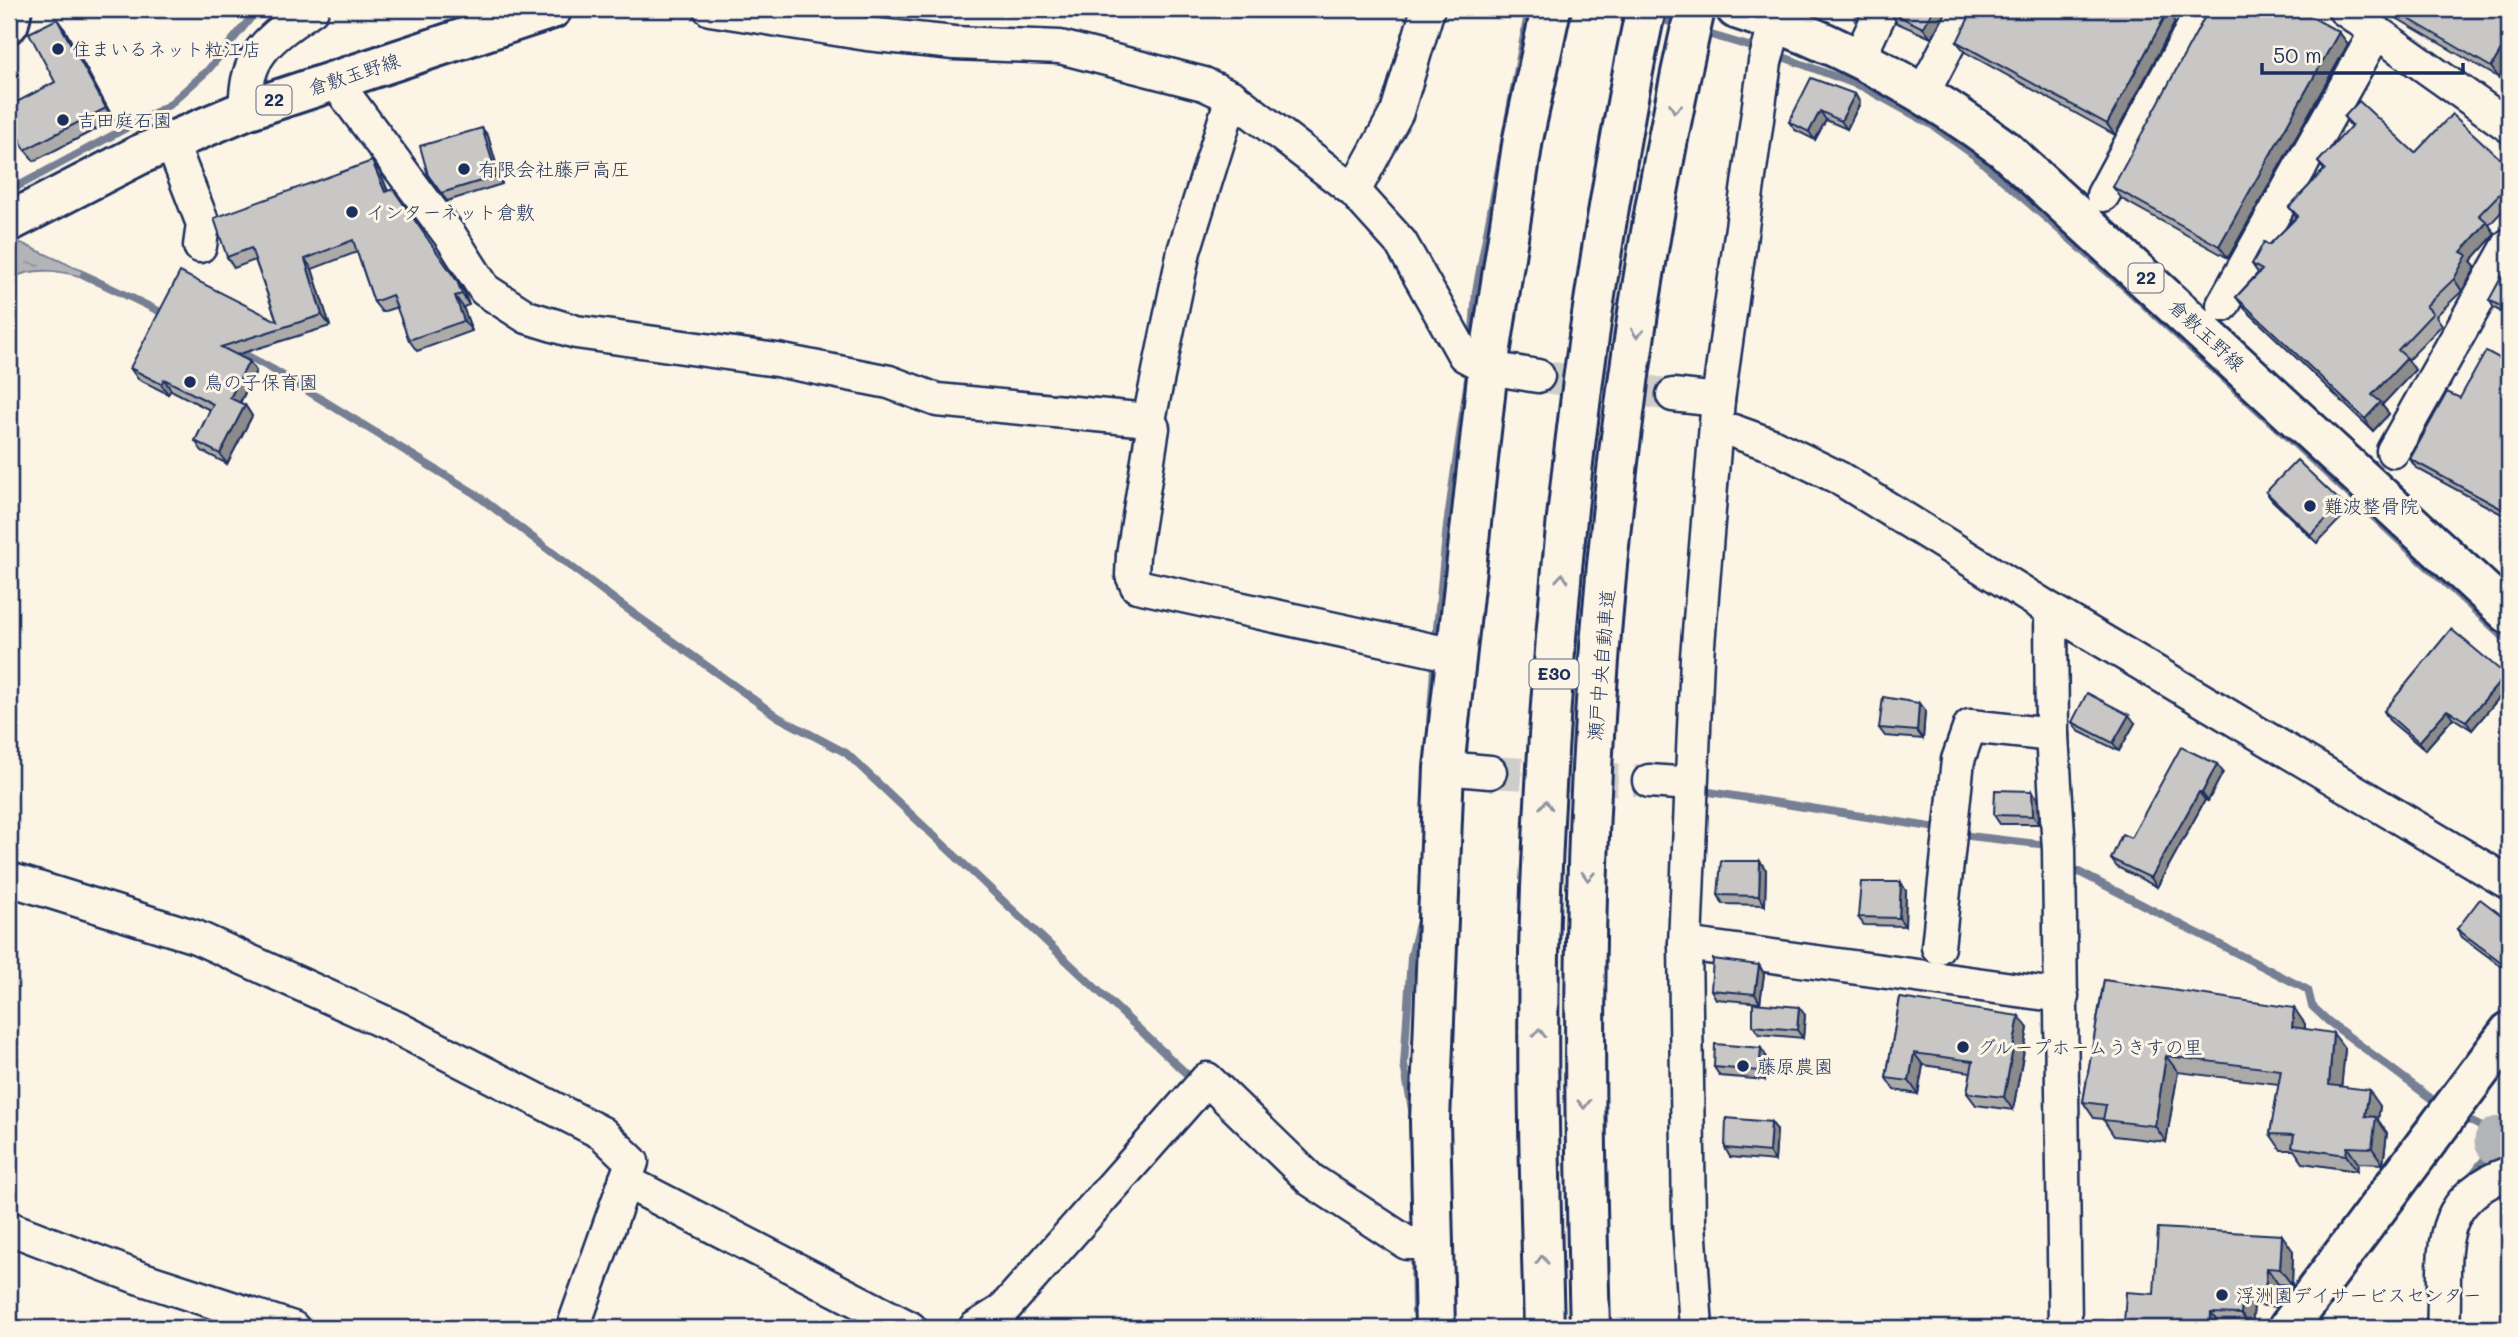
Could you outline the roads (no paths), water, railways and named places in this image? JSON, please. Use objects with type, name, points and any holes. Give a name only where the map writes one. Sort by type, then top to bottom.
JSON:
[{"type":"main road","points":[[9,23],[12,9]]},
{"type":"main road","name":"倉敷玉野線","points":[[9,222],[171,141],[246,110],[552,9]]},
{"type":"main road","points":[[1435,1328],[1420,1243],[1430,1121],[1444,768],[1454,655],[1488,368],[1523,139],[1551,9]]},
{"type":"main road","name":"倉敷玉野線","points":[[1737,9],[1771,40],[1860,56],[1965,120],[2038,178],[2505,599]]},
{"type":"main road","name":"E30","points":[[1544,1328],[1538,1100],[1541,891],[1551,709],[1579,405],[1644,18]]},
{"type":"main road","name":"瀬戸中央自動車道","points":[[1590,1328],[1584,1101],[1587,894],[1596,709],[1610,551],[1639,316],[1692,25]]},
{"type":"main road","points":[[2288,1328],[2509,1032]]},
{"type":"street","points":[[246,110],[245,86],[255,58],[281,31],[312,9]]},
{"type":"street","points":[[709,9],[867,34],[954,43],[1060,47],[1204,84],[1232,97],[1354,191],[1401,243],[1464,355],[1488,368],[1538,376]]},
{"type":"street","points":[[1354,191],[1397,112],[1428,9]]},
{"type":"street","points":[[1860,56],[1882,9]]},
{"type":"street","points":[[1923,93],[1967,9]]},
{"type":"street","points":[[2344,9],[2507,119]]},
{"type":"street","points":[[2104,195],[2198,10]]},
{"type":"street","points":[[2224,305],[2376,32]]},
{"type":"street","points":[[1696,1328],[1689,1223],[1685,944],[1697,657],[1717,415],[1771,40]]},
{"type":"street","points":[[334,80],[451,237],[485,290],[527,317],[576,332],[777,360],[889,382],[937,400],[1149,420]]},
{"type":"street","points":[[1232,97],[1184,251],[1149,420],[1153,428],[1132,575],[1137,586],[1454,655]]},
{"type":"street","points":[[171,141],[203,224],[200,246]]},
{"type":"street","points":[[2393,451],[2509,245]]},
{"type":"street","points":[[1673,395],[1717,415],[1733,431],[1772,445],[1839,478],[2051,610],[2509,883]]},
{"type":"street","points":[[2051,610],[2052,735],[2059,849],[2062,996],[2065,1328]]},
{"type":"street","points":[[1938,947],[1958,760],[1970,726],[2052,735]]},
{"type":"street","points":[[1444,768],[1490,772]]},
{"type":"street","points":[[1648,781],[1691,784]]},
{"type":"street","points":[[9,879],[197,937],[395,1027],[603,1133],[632,1162],[573,1328]]},
{"type":"street","points":[[1685,944],[2062,996]]},
{"type":"street","points":[[975,1328],[1002,1311],[1207,1079],[1311,1180],[1420,1243]]},
{"type":"street","points":[[2443,1328],[2445,1233],[2465,1200],[2486,1181],[2509,1173]]},
{"type":"street","points":[[625,1181],[910,1328]]},
{"type":"street","points":[[9,1228],[137,1277],[293,1328]]},
{"type":"water","points":[[21,243],[96,277],[93,280],[61,272],[40,271],[9,279],[9,252]]},
{"type":"waterway","points":[[9,191],[169,105],[208,70],[258,9]]},
{"type":"waterway","points":[[1472,345],[1476,291],[1529,9]]},
{"type":"waterway","points":[[1857,19],[1862,9]]},
{"type":"waterway","points":[[1654,17],[1682,26]]},
{"type":"waterway","points":[[1701,32],[1762,50]]},
{"type":"waterway","points":[[1775,54],[1863,87],[1932,125],[1975,156],[2127,289],[2509,642]]},
{"type":"waterway","points":[[84,275],[167,315]]},
{"type":"waterway","points":[[235,349],[474,493],[619,603],[778,717],[846,753],[1191,1078]]},
{"type":"waterway","points":[[1436,639],[1447,525],[1468,379]]},
{"type":"waterway","points":[[1430,723],[1434,671]]},
{"type":"waterway","points":[[1703,791],[1937,828]]},
{"type":"waterway","points":[[1961,835],[2047,845],[2050,849]]},
{"type":"waterway","points":[[2075,870],[2308,990],[2312,1006],[2328,1021],[2441,1106]]},
{"type":"waterway","points":[[1413,1115],[1404,1065],[1411,957],[1419,924]]},
{"type":"waterway","points":[[2458,1115],[2486,1129],[2499,1141],[2468,1180]]},
{"type":"waterway","points":[[2499,1141],[2509,1144]]},
{"type":"waterway","points":[[1414,1251],[1415,1311]]},
{"type":"tunnel","points":[[1538,376],[1673,395]]},
{"type":"tunnel","points":[[1490,772],[1649,781]]},
{"type":"place","name":"住まいるネット粒江店","points":[[58,49]]},
{"type":"place","name":"吉田庭石園","points":[[63,120]]},
{"type":"place","name":"有限会社藤戸高圧","points":[[464,169]]},
{"type":"place","name":"インターネット倉敷","points":[[352,212]]},
{"type":"place","name":"鳥の子保育園","points":[[190,382]]},
{"type":"place","name":"難波整骨院","points":[[2310,506]]},
{"type":"place","name":"グループホームうきすの里","points":[[1963,1047]]},
{"type":"place","name":"藤原農園","points":[[1743,1066]]},
{"type":"place","name":"浮洲園デイサービスセンター","points":[[2222,1295]]}]
